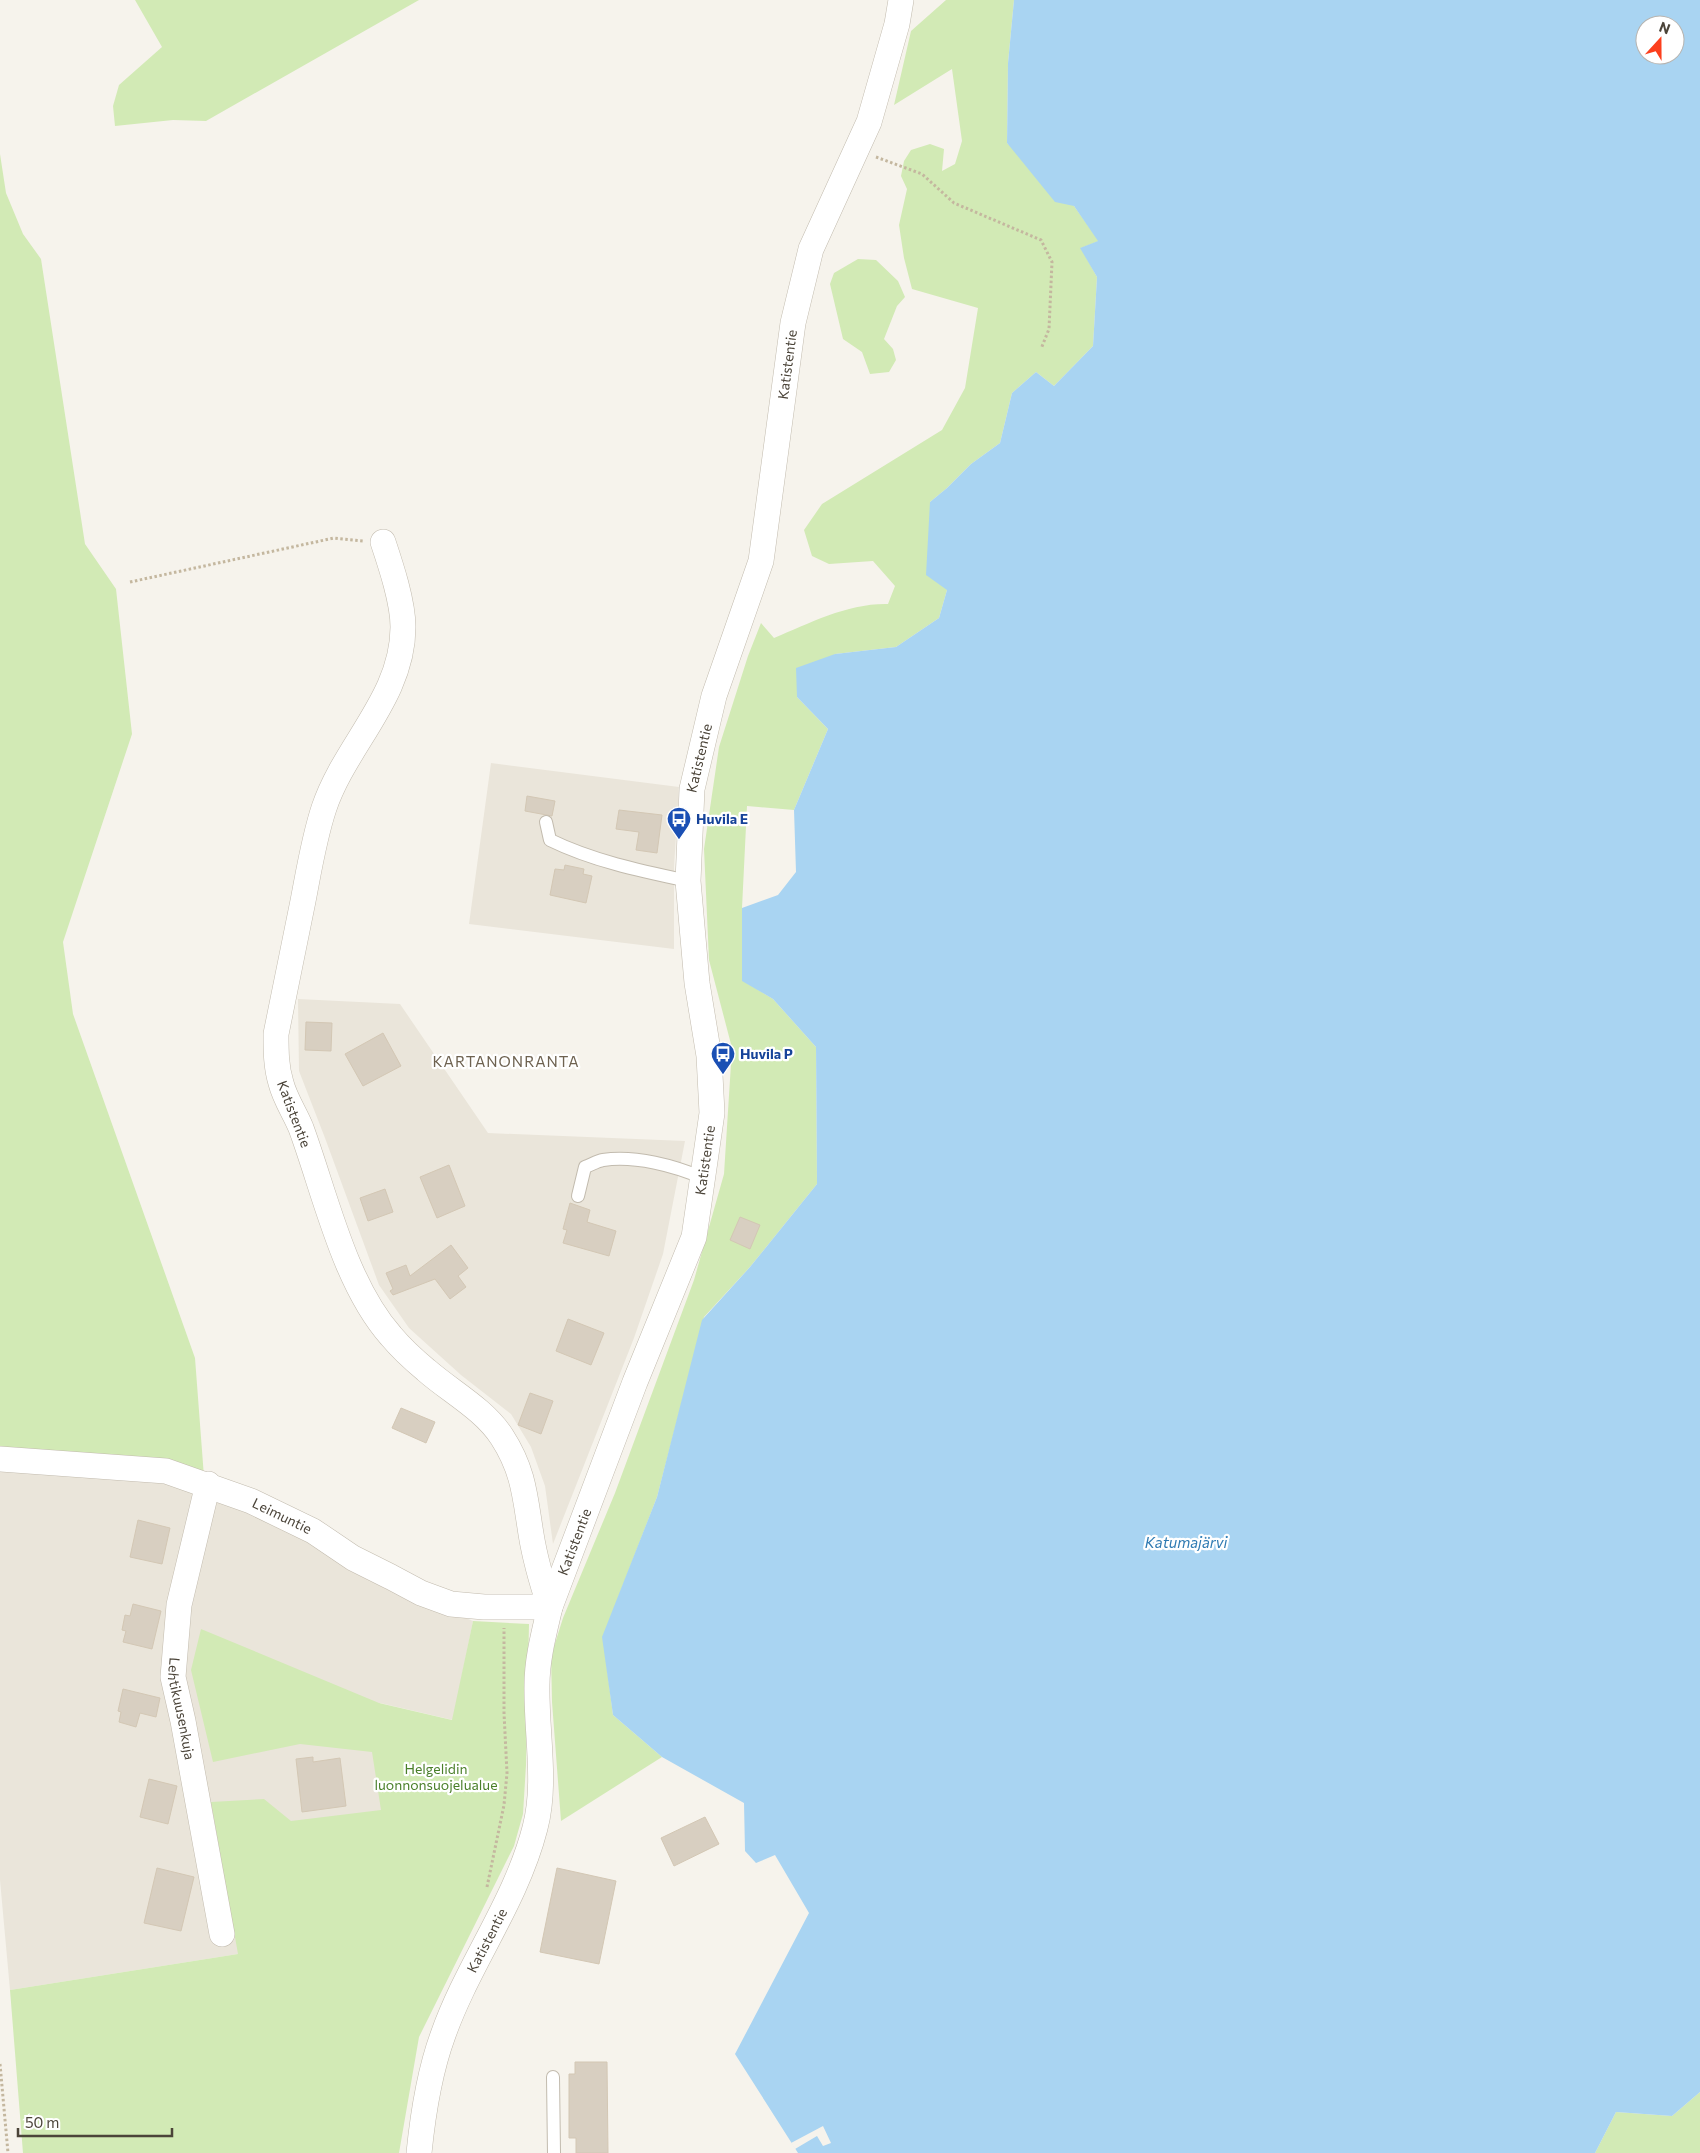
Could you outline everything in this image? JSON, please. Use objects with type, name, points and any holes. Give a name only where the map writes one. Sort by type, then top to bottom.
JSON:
[{"type":"street","name":"Katistentie","points":[[419,2153],[430,2076],[443,2034],[467,1980],[524,1864],[536,1826],[540,1786],[537,1684],[541,1645],[550,1607],[632,1392],[694,1237],[712,1113],[709,1056],[697,983],[688,881],[692,789],[714,696],[761,561],[793,323],[811,249],[869,122],[897,24],[901,0]]},
{"type":"street","name":"Katistentie","points":[[383,542],[393,575],[403,625],[402,652],[391,685],[345,761],[324,807],[312,853],[276,1034],[276,1059],[281,1084],[300,1126],[334,1226],[355,1278],[371,1307],[390,1335],[414,1358],[478,1411],[502,1436],[518,1466],[539,1573],[550,1607]]},
{"type":"street","name":"Leimuntie","points":[[0,1459],[166,1471],[208,1484],[251,1501],[313,1531],[353,1558],[422,1593],[451,1604],[550,1607]]},
{"type":"street","name":"Lehtikuusenkuja","points":[[208,1484],[179,1605],[173,1677],[183,1721],[222,1934]]},
{"type":"lane","points":[[546,822],[550,840],[574,852],[650,873],[688,881]]},
{"type":"lane","points":[[578,1196],[585,1167],[603,1160],[656,1162],[703,1178]]},
{"type":"lane","points":[[553,2077],[554,2153]]},
{"type":"path","points":[[856,150],[922,174],[954,202],[1041,240],[1052,262],[1049,329],[1041,349]]},
{"type":"path","points":[[130,582],[334,538],[383,542]]},
{"type":"path","points":[[486,1890],[504,1805],[507,1773],[504,1713],[504,1607]]},
{"type":"path","points":[[0,2064],[8,2153]]},
{"type":"shaded area","points":[[491,763],[679,787],[674,867],[674,949],[469,924]]},
{"type":"shaded area","points":[[298,999],[400,1004],[488,1133],[685,1141],[663,1254],[634,1338],[553,1544],[545,1486],[531,1447],[511,1414],[461,1375],[409,1328],[379,1285],[299,1071]]},
{"type":"shaded area","points":[[0,1469],[163,1479],[307,1537],[365,1576],[473,1621],[453,1720],[380,1703],[394,1826],[238,1954],[10,1990],[0,1880]]},
{"type":"green space","points":[[135,0],[419,0],[206,121],[173,120],[115,126],[113,106],[119,85],[162,47]]},
{"type":"green space","points":[[946,0],[1014,0],[1008,63],[1007,143],[1074,206],[1099,241],[1081,248],[1097,277],[1093,346],[1054,386],[1036,372],[1012,393],[1000,443],[971,464],[930,502],[947,590],[939,618],[896,647],[835,654],[797,697],[828,729],[794,810],[747,806],[742,908],[742,980],[773,999],[816,1047],[817,1184],[750,1267],[704,1317],[657,1497],[603,1637],[613,1715],[662,1757],[561,1821],[552,1702],[551,1656],[563,1618],[615,1493],[694,1280],[724,1174],[732,1048],[709,960],[704,849],[719,747],[748,656],[761,623],[774,638],[844,610],[888,604],[895,586],[873,561],[829,564],[812,556],[804,530],[822,504],[942,430],[965,388],[978,308],[912,289],[904,258],[899,225],[907,189],[901,176],[904,161],[911,150],[930,144],[944,149],[942,171],[955,164],[962,141],[952,69],[894,105],[911,31]]},
{"type":"green space","points":[[0,154],[6,193],[23,234],[41,259],[85,544],[116,589],[132,734],[63,942],[73,1014],[195,1358],[204,1477],[0,1454]]},
{"type":"green space","points":[[858,259],[876,260],[898,281],[905,297],[897,306],[884,339],[893,349],[896,360],[889,372],[870,374],[862,352],[843,339],[830,284],[834,273]]},
{"type":"green space","name":"Helgelidin luonnonsuojelualue","points":[[473,1621],[529,1624],[523,1814],[514,1846],[419,2037],[399,2153],[23,2153],[10,1990],[238,1954],[211,1802],[264,1799],[291,1821],[381,1810],[372,1752],[300,1744],[213,1762],[191,1670],[201,1629],[379,1703],[452,1720]]},
{"type":"green space","points":[[1700,2092],[1700,2153],[1595,2153],[1616,2112],[1672,2116]]},
{"type":"water","name":"Katumajärvi","points":[[1014,0],[1700,0],[1700,2092],[1672,2116],[1616,2112],[1595,2153],[798,2153],[735,2054],[809,1913],[775,1855],[756,1863],[745,1851],[744,1803],[662,1757],[613,1715],[602,1637],[657,1497],[702,1320],[750,1267],[817,1184],[816,1047],[773,999],[742,981],[742,908],[778,895],[796,872],[794,810],[828,729],[797,697],[796,668],[835,654],[896,647],[939,618],[947,590],[926,575],[930,502],[971,464],[1000,443],[1012,393],[1036,372],[1054,386],[1093,346],[1097,277],[1080,248],[1098,241],[1074,206],[1055,202],[1007,143],[1008,63]]},
{"type":"pier","points":[[823,2126],[831,2143],[823,2146],[817,2136],[795,2149],[791,2143]]},
{"type":"building","points":[[527,796],[555,801],[552,816],[525,811]]},
{"type":"building","points":[[619,810],[662,815],[657,853],[636,850],[639,832],[616,829]]},
{"type":"building","points":[[565,865],[584,869],[583,874],[592,876],[586,903],[550,895],[555,869],[564,870]]},
{"type":"building","points":[[306,1022],[332,1023],[331,1051],[305,1050]]},
{"type":"building","points":[[383,1033],[401,1066],[363,1086],[345,1054]]},
{"type":"building","points":[[449,1165],[465,1206],[437,1218],[420,1177]]},
{"type":"building","points":[[385,1189],[393,1212],[368,1221],[360,1198]]},
{"type":"building","points":[[570,1203],[590,1210],[587,1222],[616,1231],[609,1256],[563,1243],[567,1230],[563,1229]]},
{"type":"building","points":[[740,1217],[760,1225],[750,1249],[730,1240]]},
{"type":"building","points":[[451,1245],[468,1268],[458,1276],[466,1287],[450,1299],[435,1279],[393,1295],[390,1291],[393,1289],[386,1273],[406,1265],[410,1276]]},
{"type":"building","points":[[568,1319],[604,1333],[591,1365],[556,1351]]},
{"type":"building","points":[[530,1393],[553,1401],[541,1434],[518,1425]]},
{"type":"building","points":[[401,1408],[435,1422],[426,1443],[392,1428]]},
{"type":"building","points":[[138,1520],[170,1528],[162,1564],[130,1557]]},
{"type":"building","points":[[133,1604],[161,1611],[152,1649],[123,1642],[126,1631],[122,1630],[125,1615],[130,1616]]},
{"type":"building","points":[[123,1689],[160,1698],[156,1717],[140,1713],[136,1727],[119,1722],[121,1712],[118,1711]]},
{"type":"building","points":[[313,1757],[313,1762],[340,1758],[346,1806],[302,1812],[296,1759]]},
{"type":"building","points":[[149,1779],[177,1786],[168,1824],[140,1817]]},
{"type":"building","points":[[705,1817],[719,1844],[674,1866],[661,1838]]},
{"type":"building","points":[[157,1868],[194,1877],[181,1931],[144,1923]]},
{"type":"building","points":[[557,1868],[616,1881],[599,1964],[540,1952]]},
{"type":"building","points":[[575,2062],[607,2062],[608,2153],[576,2153],[576,2138],[569,2138],[569,2074],[575,2074]]},
{"type":"place","name":"Huvila E","points":[[679,840]]},
{"type":"place","name":"Huvila P","points":[[723,1075]]},
{"type":"district","name":"KARTANONRANTA","points":[[506,1062]]}]
